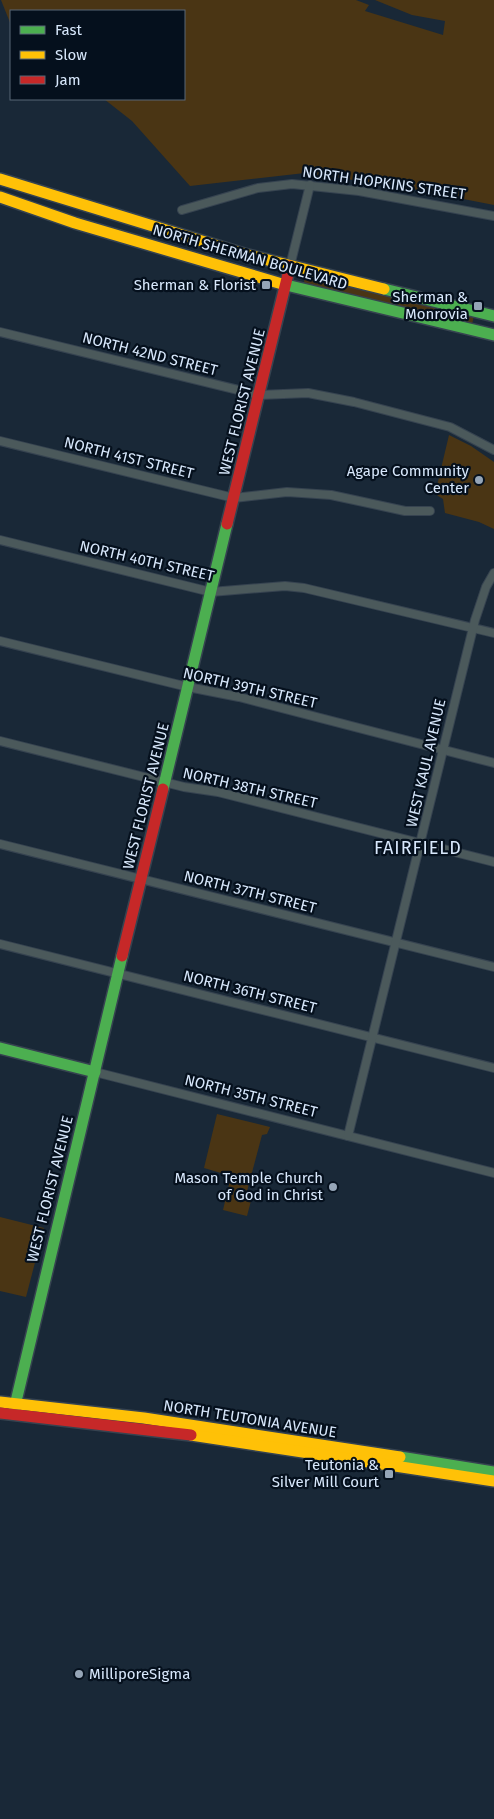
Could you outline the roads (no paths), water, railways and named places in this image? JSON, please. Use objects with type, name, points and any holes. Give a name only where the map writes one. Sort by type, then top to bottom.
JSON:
[{"type":"main road","name":"NORTH SHERMAN BOULEVARD","points":[[0,179],[244,254],[494,316]]},
{"type":"main road","name":"NORTH SHERMAN BOULEVARD","points":[[0,197],[286,285],[494,335]]},
{"type":"main road","points":[[0,205],[55,215]]},
{"type":"main road","name":"WEST FLORIST AVENUE","points":[[14,1409],[290,266]]},
{"type":"main road","name":"NORTH 35TH STREET","points":[[0,1048],[95,1072]]},
{"type":"main road","name":"NORTH TEUTONIA AVENUE","points":[[0,1402],[14,1409],[494,1481]]},
{"type":"main road","name":"NORTH TEUTONIA AVENUE","points":[[0,1413],[14,1409],[144,1418],[494,1472]]},
{"type":"street","name":"WEST FLORIST AVENUE","points":[[290,266],[310,185]]},
{"type":"street","name":"NORTH HOPKINS STREET","points":[[182,210],[269,186],[310,185],[432,202],[494,216]]},
{"type":"street","name":"NORTH 42ND STREET","points":[[0,332],[259,395],[308,393],[346,400],[450,427],[494,450]]},
{"type":"street","name":"NORTH 41ST STREET","points":[[0,440],[234,498],[287,492],[331,495],[405,511],[430,511]]},
{"type":"street","name":"NORTH 40TH STREET","points":[[0,540],[211,592],[285,586],[304,588],[494,633]]},
{"type":"street","name":"WEST KAUL AVENUE","points":[[348,1136],[374,1037],[473,628],[486,587],[494,573]]},
{"type":"street","name":"NORTH 39TH STREET","points":[[0,641],[188,687],[239,697],[494,763]]},
{"type":"street","name":"NORTH 38TH STREET","points":[[0,741],[165,782],[218,792],[494,862]]},
{"type":"street","name":"NORTH 37TH STREET","points":[[0,844],[397,942],[494,968]]},
{"type":"street","name":"NORTH 36TH STREET","points":[[0,944],[494,1068]]},
{"type":"street","name":"NORTH 35TH STREET","points":[[95,1072],[494,1173]]},
{"type":"place","name":"Sherman & Florist","points":[[266,285]]},
{"type":"place","name":"Sherman & Monrovia","points":[[478,306]]},
{"type":"place","name":"Agape Community Center","points":[[479,480]]},
{"type":"place","name":"Mason Temple Church of God in Christ","points":[[333,1187]]},
{"type":"place","name":"Teutonia & Silver Mill Court","points":[[389,1474]]},
{"type":"place","name":"MilliporeSigma","points":[[79,1674]]},
{"type":"district","name":"FAIRFIELD","points":[[418,848]]}]
